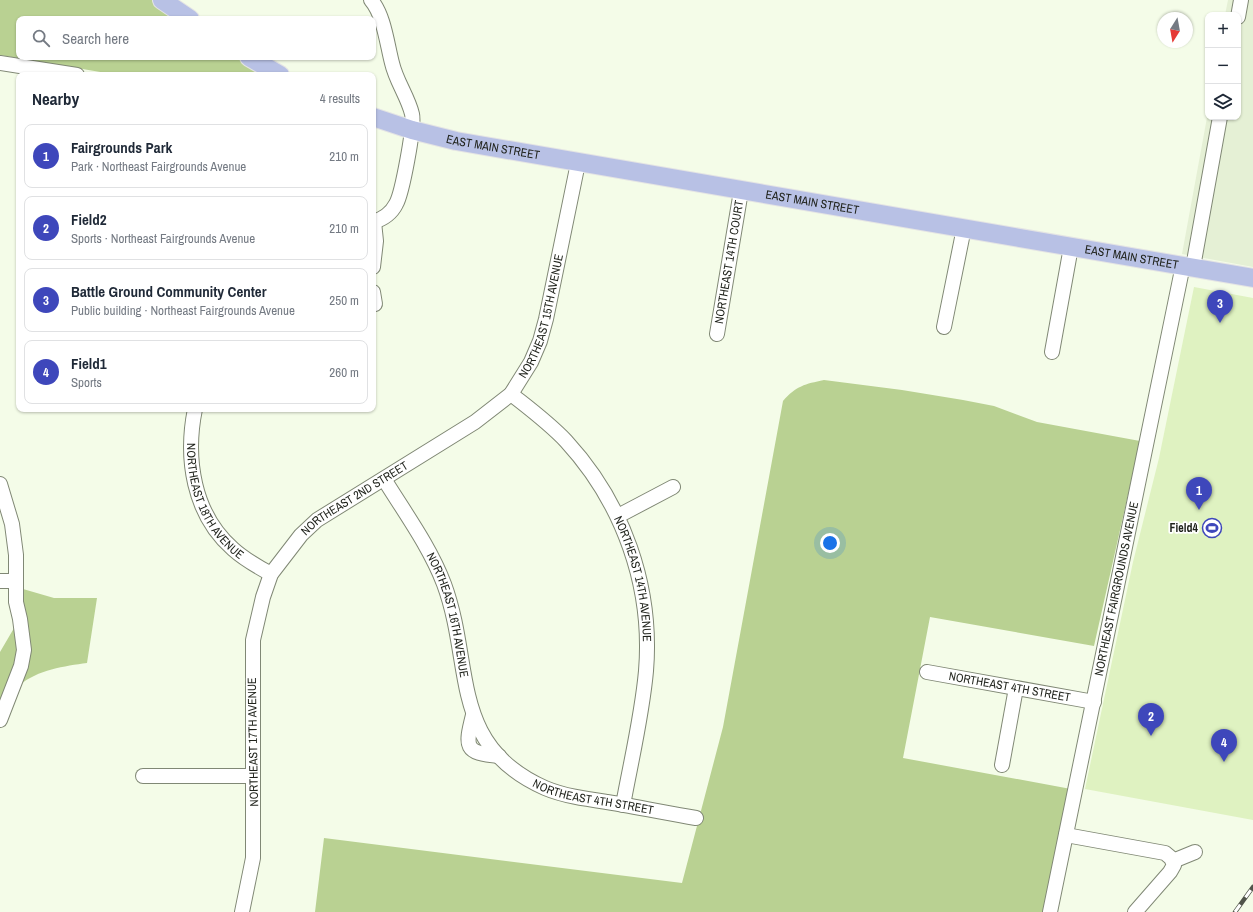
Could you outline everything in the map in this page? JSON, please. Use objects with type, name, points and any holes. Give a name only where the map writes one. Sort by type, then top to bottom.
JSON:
[{"type":"main road","points":[[162,0],[186,16]]},
{"type":"main road","points":[[254,60],[275,72]]},
{"type":"main road","name":"EAST MAIN STREET","points":[[376,118],[412,130],[456,141],[1253,278]]},
{"type":"street","points":[[371,0],[381,21],[393,68],[412,115],[412,130],[397,202],[385,217],[376,221]]},
{"type":"street","points":[[1239,12],[1241,0]]},
{"type":"street","points":[[0,63],[40,72]]},
{"type":"street","name":"NORTHEAST FAIRGROUNDS AVENUE","points":[[1050,912],[1219,120]]},
{"type":"street","name":"NORTHEAST 15TH AVENUE","points":[[452,437],[494,408],[511,394],[531,362],[540,341],[546,319],[578,163]]},
{"type":"street","name":"NORTHEAST 14TH COURT","points":[[717,334],[741,190]]},
{"type":"street","points":[[944,327],[964,228]]},
{"type":"street","points":[[1052,352],[1072,247]]},
{"type":"street","name":"NORTHEAST 14TH AVENUE","points":[[511,394],[551,426],[565,440],[594,476],[618,516],[636,565],[643,596],[646,630],[644,684],[623,805]]},
{"type":"street","name":"NORTHEAST 18TH AVENUE","points":[[194,412],[191,430],[190,454],[194,477],[205,510],[217,530],[234,550],[271,574]]},
{"type":"street","name":"NORTHEAST 2ND STREET","points":[[271,574],[301,534],[317,520],[452,437]]},
{"type":"street","name":"NORTHEAST 16TH AVENUE","points":[[384,479],[427,548],[444,584],[457,630],[467,696],[473,715],[480,731],[499,756]]},
{"type":"street","points":[[0,484],[12,524],[16,555],[16,602],[20,618],[24,650],[21,666],[0,720]]},
{"type":"street","points":[[618,516],[673,487]]},
{"type":"street","name":"NORTHEAST 17TH AVENUE","points":[[242,912],[253,858],[253,640],[263,597],[271,574]]},
{"type":"street","points":[[0,581],[15,582]]},
{"type":"street","name":"NORTHEAST 4TH STREET","points":[[927,672],[1094,702]]},
{"type":"street","points":[[1002,765],[1016,688]]},
{"type":"street","name":"NORTHEAST 4TH STREET","points":[[499,756],[521,774],[546,788],[570,796],[696,818]]},
{"type":"street","points":[[143,776],[253,776]]},
{"type":"street","points":[[1066,835],[1165,853],[1173,861],[1174,865],[1170,872],[1135,912]]},
{"type":"street","points":[[1173,861],[1195,852]]},
{"type":"shaded area","points":[[1228,0],[1253,0],[1253,267],[1182,254],[1207,120],[1241,120],[1241,12],[1226,12]]},
{"type":"green space","points":[[0,0],[152,0],[177,16],[16,16],[16,58],[0,55]]},
{"type":"green space","points":[[30,60],[247,60],[265,72],[100,72]]},
{"type":"green space","points":[[1194,287],[1253,298],[1253,820],[1085,789],[1133,562],[1159,458]]},
{"type":"green space","points":[[824,380],[902,390],[963,400],[994,406],[1037,422],[1140,441],[1094,646],[930,617],[903,758],[1071,789],[1045,912],[315,912],[324,838],[682,883],[723,727],[783,401],[801,386]]},
{"type":"green space","points":[[23,589],[54,598],[97,598],[87,663],[61,667],[43,672],[20,685],[0,705],[0,652],[17,623]]},
{"type":"railway","points":[[1235,912],[1253,887]]},
{"type":"place","name":"Battle Ground Community Center","points":[[1220,323]]},
{"type":"place","name":"Fairgrounds Park","points":[[1199,510]]},
{"type":"place","name":"Field4","points":[[1212,528]]},
{"type":"place","name":"Field2","points":[[1151,736]]},
{"type":"place","name":"Field1","points":[[1224,762]]}]
